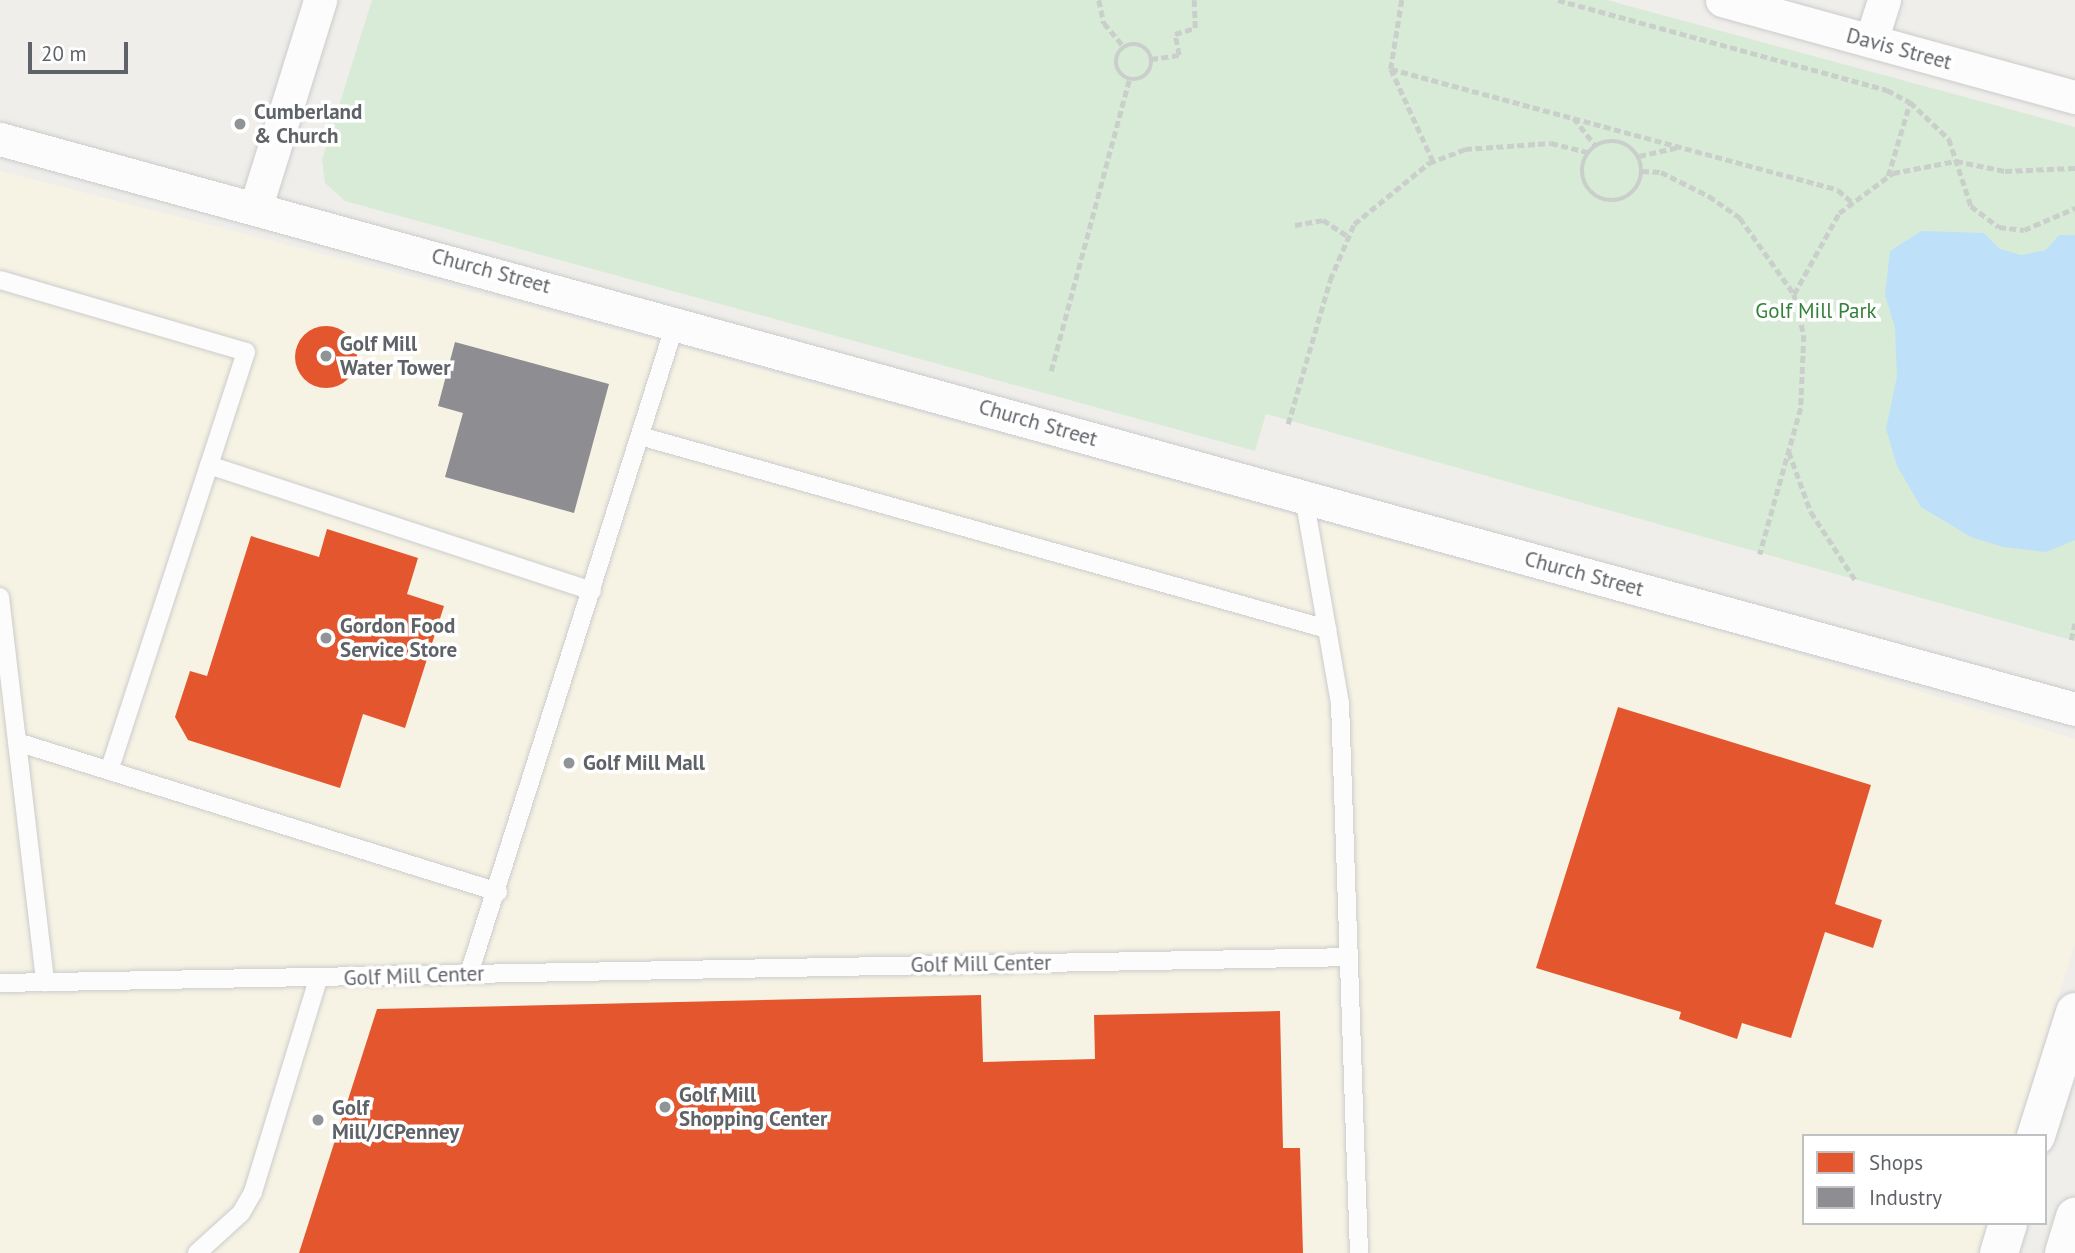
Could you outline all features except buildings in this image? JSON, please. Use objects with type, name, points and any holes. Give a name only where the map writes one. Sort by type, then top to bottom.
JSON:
[{"type":"main road","points":[[2037,1134],[2075,1012]]},
{"type":"main road","points":[[2064,1253],[2075,1217]]},
{"type":"main road","points":[[1999,1253],[2007,1225]]},
{"type":"street","points":[[256,206],[320,0]]},
{"type":"street","name":"Davis Street","points":[[1722,0],[2075,97]]},
{"type":"street","points":[[1871,41],[1884,0]]},
{"type":"street","name":"Church Street","points":[[0,138],[676,321],[2075,709]]},
{"type":"lane","points":[[0,280],[246,352],[109,770]]},
{"type":"lane","points":[[469,974],[498,892],[676,321]]},
{"type":"lane","points":[[640,436],[1327,629]]},
{"type":"lane","points":[[209,465],[593,591]]},
{"type":"lane","points":[[1304,497],[1340,703],[1359,1253]]},
{"type":"lane","points":[[0,597],[45,982]]},
{"type":"lane","points":[[17,742],[498,892]]},
{"type":"lane","name":"Golf Mill Center","points":[[0,982],[1349,957]]},
{"type":"lane","name":"Golf Mill Center","points":[[197,1253],[241,1213],[253,1192],[318,978]]},
{"type":"path","points":[[1099,0],[1104,23],[1124,47]]},
{"type":"path","points":[[1151,59],[1179,55],[1175,34],[1195,28],[1194,0]]},
{"type":"path","points":[[1402,0],[1391,69],[1433,161]]},
{"type":"path","points":[[1558,0],[1887,90],[1910,103],[1949,139],[1959,162],[1971,206],[2000,228],[2024,230],[2075,208]]},
{"type":"path","points":[[1129,80],[1116,68],[1116,56],[1124,47],[1140,45],[1151,59]]},
{"type":"path","points":[[1129,80],[1146,75],[1151,59]]},
{"type":"path","points":[[1391,69],[1838,190],[1852,202]]},
{"type":"path","points":[[1051,371],[1129,80]]},
{"type":"path","points":[[1888,177],[1910,103]]},
{"type":"path","points":[[1573,117],[1595,145]]},
{"type":"path","points":[[1615,140],[1639,156],[1642,170],[1633,193],[1605,201],[1595,197],[1583,181],[1581,171],[1588,152],[1595,145],[1615,140]]},
{"type":"path","points":[[1288,424],[1354,224],[1433,161],[1465,149],[1512,143],[1551,143],[1588,152]]},
{"type":"path","points":[[1639,156],[1681,146]]},
{"type":"path","points":[[1794,294],[1839,213],[1888,177],[1929,164],[1959,162],[2030,172],[2075,168]]},
{"type":"path","points":[[1642,170],[1661,172],[1709,196],[1740,218],[1794,294],[1804,335],[1801,408],[1760,554]]},
{"type":"path","points":[[1295,225],[1323,220],[1348,236]]},
{"type":"path","points":[[1789,452],[1811,512],[1856,580]]},
{"type":"path","points":[[2071,640],[2075,624]]},
{"type":"shaded area","name":"Golf Mill Shopping Center","points":[[0,171],[587,322],[1756,641],[2075,739],[2075,944],[2016,1134],[1802,1134],[1802,1225],[1987,1225],[1979,1253],[0,1253]]},
{"type":"green space","name":"Golf Mill Park","points":[[372,0],[1607,0],[2075,127],[2075,641],[1266,414],[1255,451],[345,201],[325,183],[322,160]]},
{"type":"water","points":[[1921,231],[1984,233],[2000,249],[2021,255],[2046,250],[2059,235],[2075,235],[2075,540],[2046,552],[2003,547],[1971,537],[1921,507],[1897,466],[1886,429],[1897,376],[1895,328],[1885,295],[1890,251]]},
{"type":"place","name":"Cumberland & Church","points":[[240,124]]},
{"type":"place","name":"Golf Mill Water Tower","points":[[326,356]]},
{"type":"place","name":"Gordon Food Service Store","points":[[326,638]]},
{"type":"place","name":"Golf Mill Mall","points":[[569,763]]},
{"type":"place","name":"Golf Mill Shopping Center","points":[[665,1107]]},
{"type":"place","name":"Golf Mill/JCPenney","points":[[318,1120]]}]
